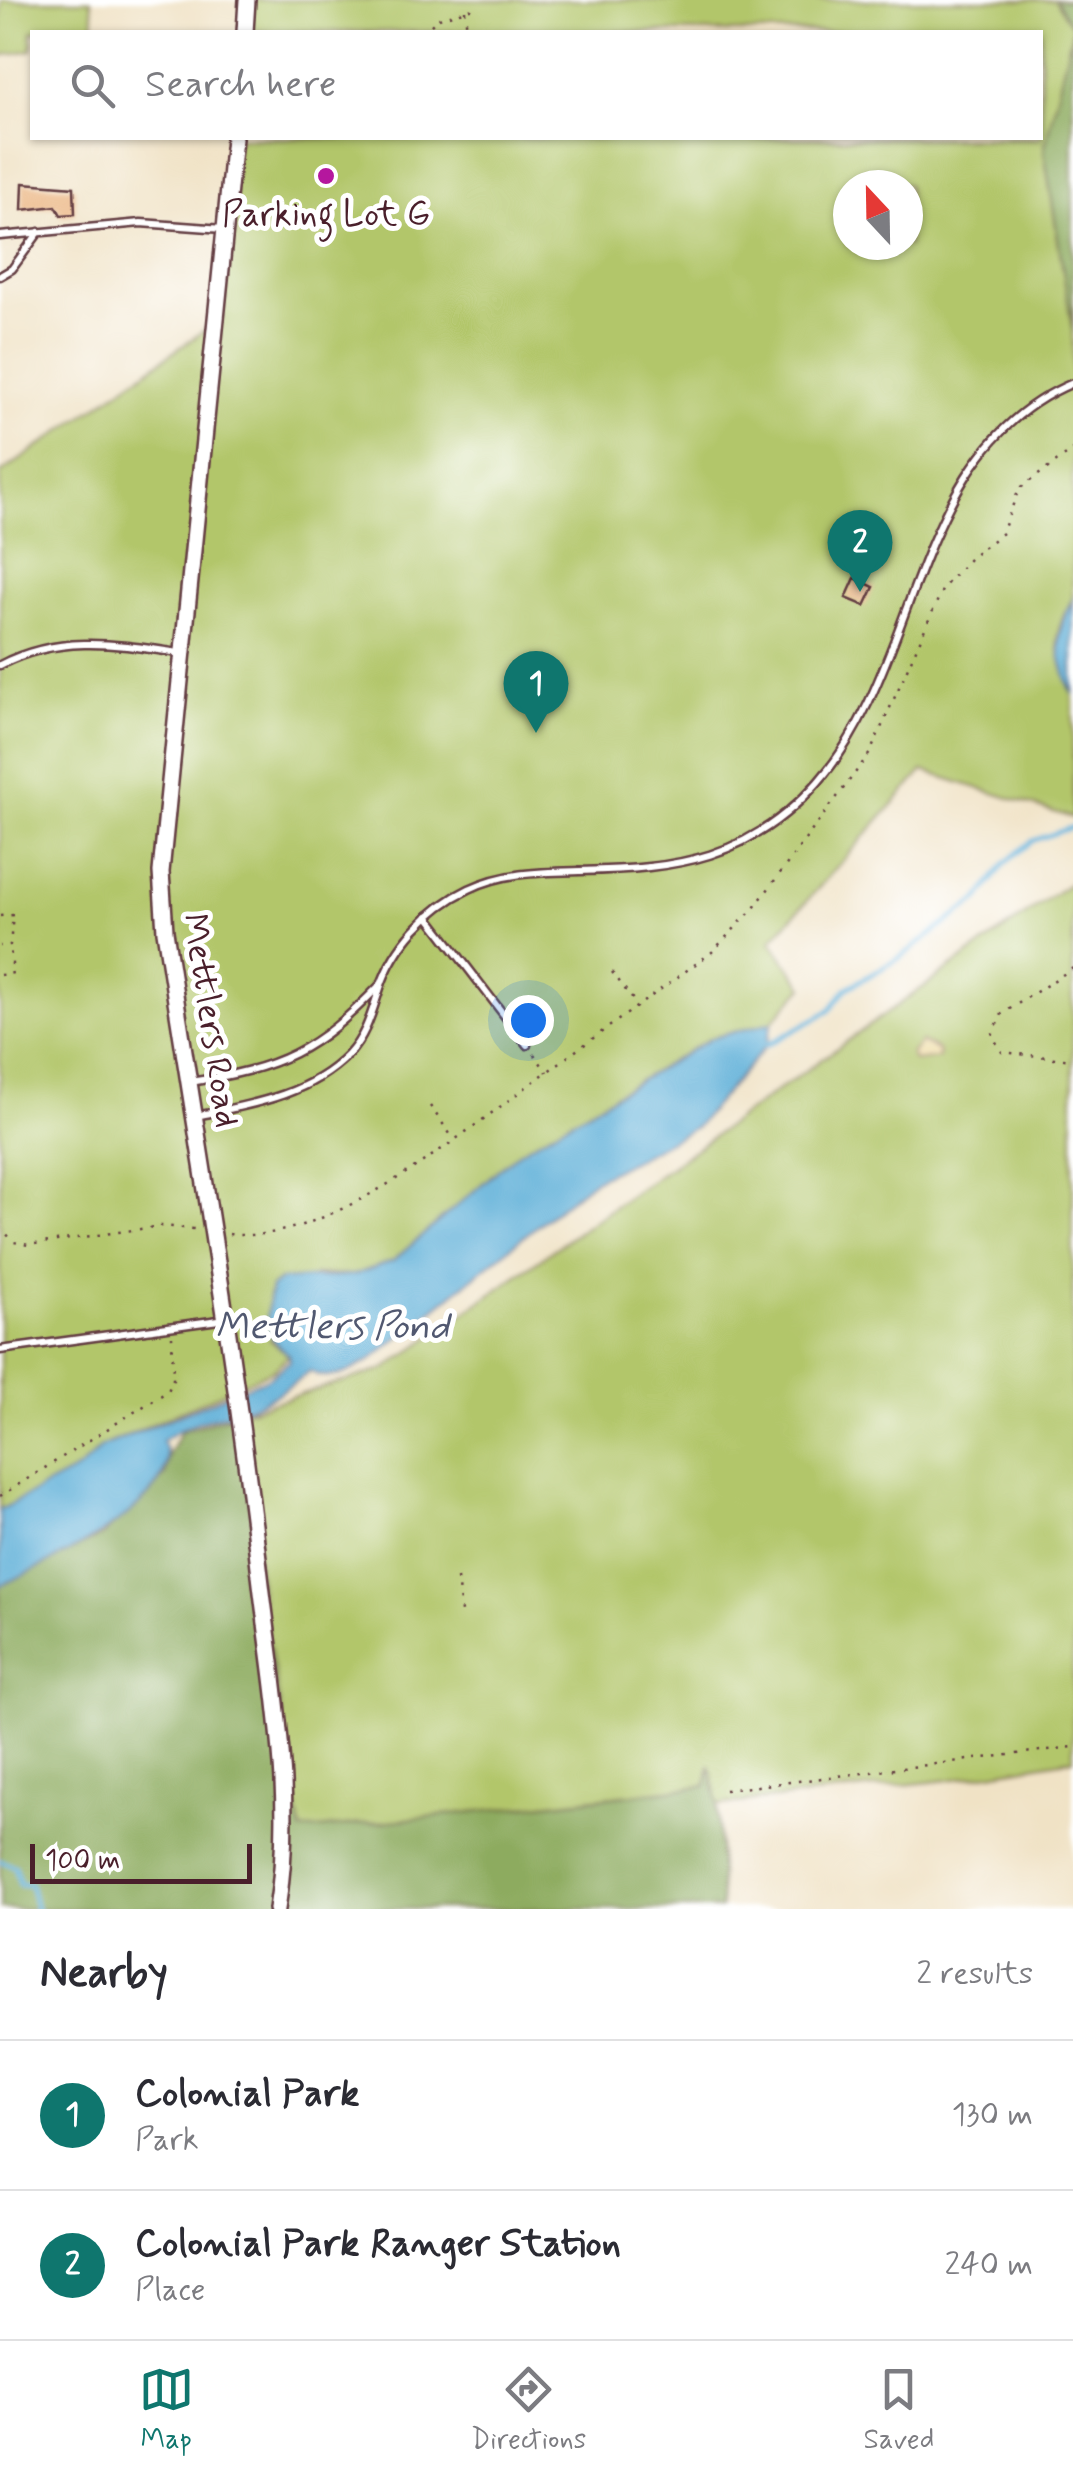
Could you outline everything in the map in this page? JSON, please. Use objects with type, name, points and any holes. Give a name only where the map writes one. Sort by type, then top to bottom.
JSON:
[{"type":"street","points":[[245,30],[247,0]]},
{"type":"street","name":"Mettlers Road","points":[[234,140],[161,872],[165,931],[242,1416],[286,1802],[286,1849],[277,1909]]},
{"type":"lane","points":[[0,236],[141,224],[224,228]]},
{"type":"lane","points":[[0,276],[12,269],[40,231]]},
{"type":"lane","points":[[196,1116],[265,1102],[334,1068],[363,1035],[381,984],[404,943],[428,916],[466,890],[515,874],[686,864],[748,840],[787,813],[830,767],[855,728],[943,522],[972,470],[1018,417],[1073,383]]},
{"type":"lane","points":[[0,664],[38,650],[87,642],[180,654]]},
{"type":"lane","points":[[428,916],[527,1045]]},
{"type":"lane","points":[[190,1082],[256,1071],[298,1055],[335,1028],[381,984]]},
{"type":"lane","points":[[0,1350],[228,1318]]},
{"type":"path","points":[[425,30],[439,18],[473,8]]},
{"type":"path","points":[[465,9],[467,30]]},
{"type":"path","points":[[223,1234],[260,1236],[310,1220],[398,1179],[712,952],[754,908],[870,753],[943,588],[969,558],[1002,533],[1019,489],[1073,450]]},
{"type":"path","points":[[0,916],[14,915],[10,945],[13,972],[0,976]]},
{"type":"path","points":[[0,946],[10,945]]},
{"type":"path","points":[[1073,968],[1002,1014],[992,1035],[1002,1052],[1073,1060]]},
{"type":"path","points":[[612,972],[638,1006]]},
{"type":"path","points":[[527,1045],[547,1072]]},
{"type":"path","points":[[430,1106],[454,1139]]},
{"type":"path","points":[[0,1227],[14,1242],[28,1245],[161,1226],[204,1231]]},
{"type":"path","points":[[0,1496],[168,1392],[172,1380],[172,1327]]},
{"type":"path","points":[[457,1578],[462,1612]]},
{"type":"path","points":[[725,1790],[1073,1747]]},
{"type":"green space","points":[[1,0],[91,0],[95,30],[30,30],[30,50],[0,56]]},
{"type":"green space","points":[[248,0],[1055,0],[1073,28],[1044,150],[1073,333],[1073,599],[1063,617],[1058,643],[1073,702],[1073,818],[923,771],[771,941],[804,987],[772,1022],[711,1038],[520,1151],[393,1261],[354,1275],[315,1275],[270,1340],[289,1355],[273,1370],[101,1447],[80,1468],[0,1510],[0,474],[222,318],[237,140],[1043,140],[1043,30],[246,30]]},
{"type":"green space","points":[[1055,0],[1073,0],[1073,28]]},
{"type":"green space","points":[[1073,28],[1073,333],[1044,150]]},
{"type":"green space","points":[[1073,881],[1073,1759],[949,1780],[718,1805],[710,1768],[706,1786],[301,1831],[260,1589],[239,1413],[385,1369]]},
{"type":"green space","points":[[239,1413],[260,1589],[301,1831],[706,1786],[710,1765],[718,1805],[721,1909],[0,1909],[0,1586],[103,1535],[165,1476],[169,1453],[181,1431]]},
{"type":"sand","points":[[921,1042],[938,1050],[939,1058],[914,1061],[911,1054]]},
{"type":"water","points":[[1073,599],[1073,695],[1064,670],[1060,635]]},
{"type":"water","name":"Mettlers Pond","points":[[772,1022],[767,1045],[696,1127],[591,1182],[371,1360],[334,1376],[310,1371],[264,1400],[197,1422],[162,1441],[166,1463],[156,1485],[136,1507],[78,1547],[0,1586],[0,1510],[80,1468],[101,1447],[268,1378],[290,1361],[268,1325],[271,1287],[280,1280],[354,1275],[393,1261],[520,1151],[712,1038]]},
{"type":"building","points":[[23,183],[74,187],[75,214],[61,215],[56,206],[22,210]]},
{"type":"building","points":[[855,578],[874,587],[865,606],[846,598]]},
{"type":"waterway","points":[[767,1045],[829,1011],[846,989],[901,957],[979,899],[1005,863],[1032,841],[1073,827]]},
{"type":"waterway","points":[[0,1861],[15,1866],[20,1885],[30,1884],[36,1909]]},
{"type":"place","name":"Parking Lot G","points":[[326,176]]},
{"type":"place","name":"Colonial Park Ranger Station","points":[[860,592]]},
{"type":"place","name":"Colonial Park","points":[[536,733]]}]
